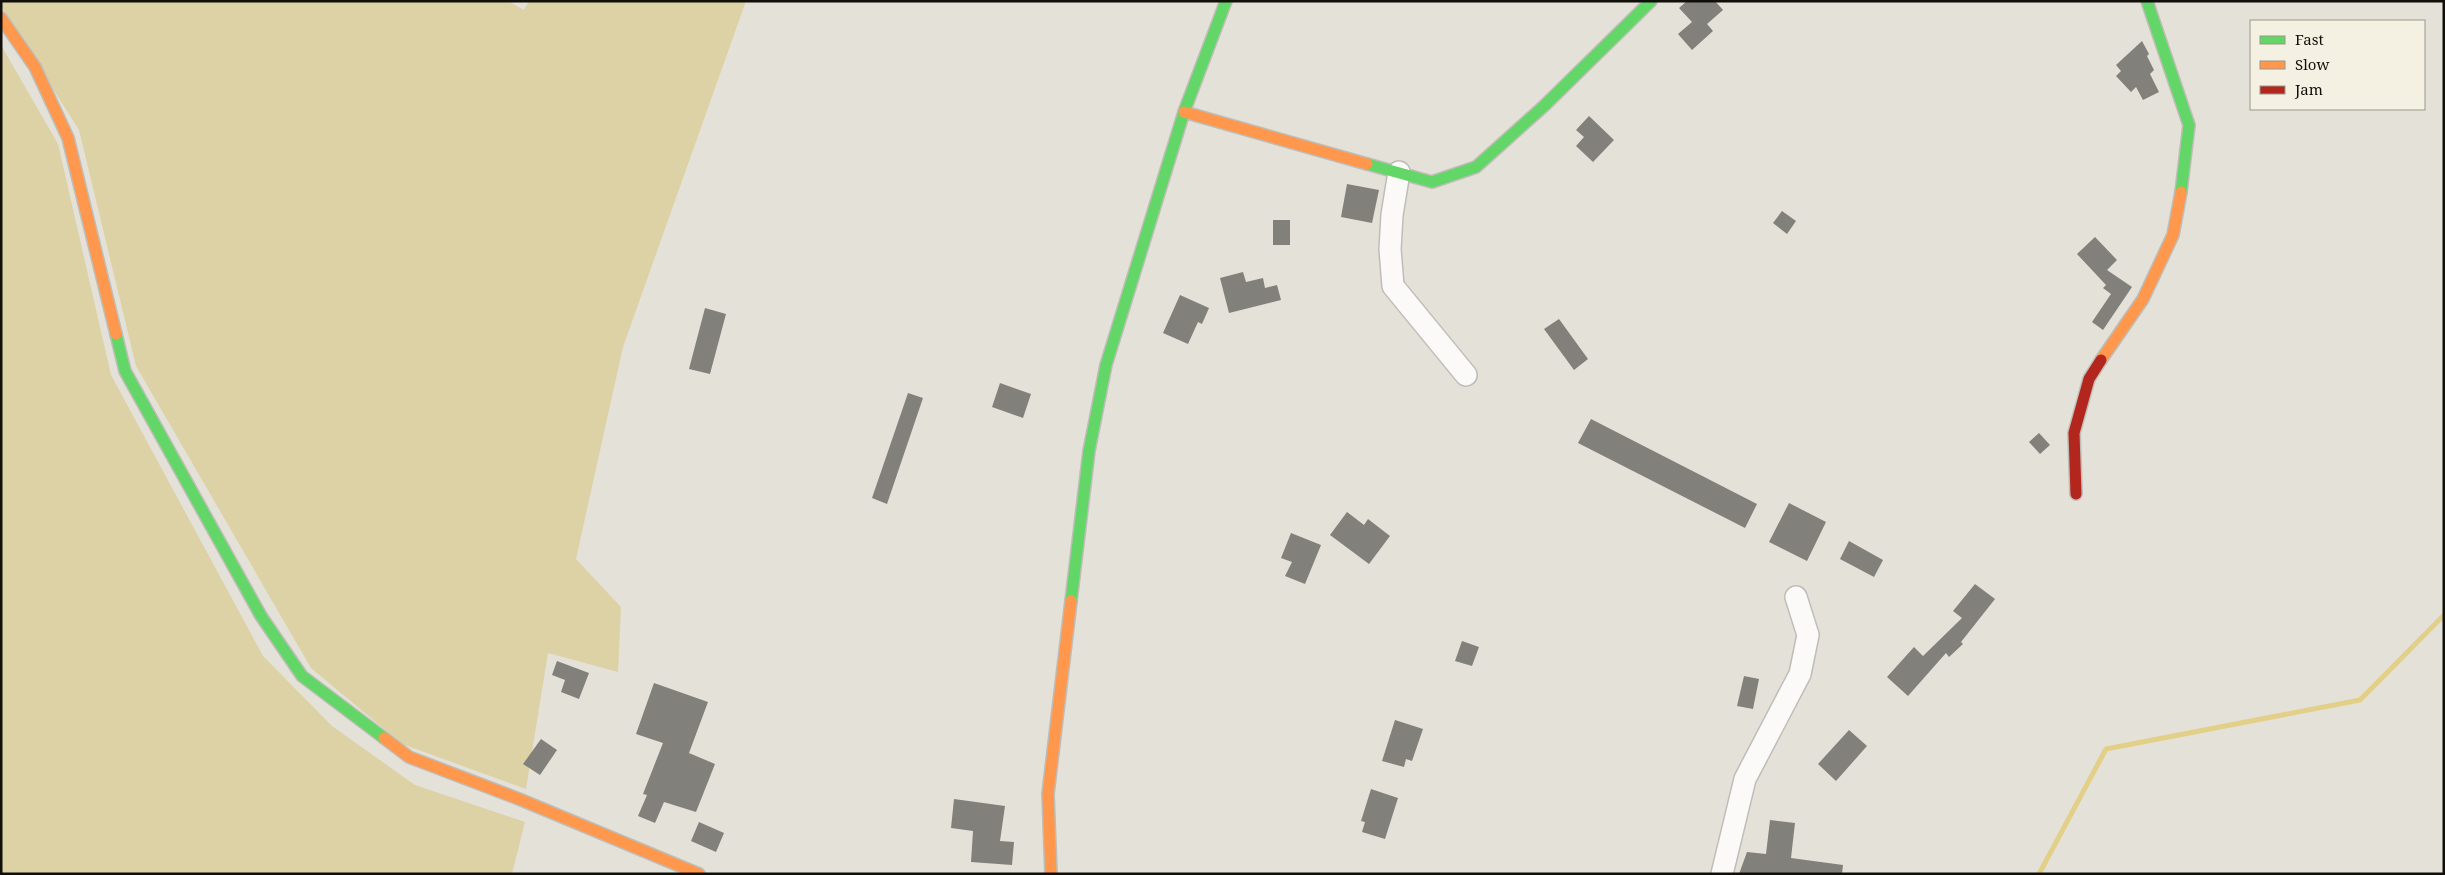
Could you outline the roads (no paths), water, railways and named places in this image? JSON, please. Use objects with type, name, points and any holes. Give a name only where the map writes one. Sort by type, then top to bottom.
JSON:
[{"type":"street","points":[[1050,874],[1048,794],[1089,452],[1106,365],[1184,112],[1226,1]]},
{"type":"street","points":[[1184,112],[1432,182],[1476,167],[1544,106],[1651,1]]},
{"type":"street","points":[[2076,494],[2074,433],[2089,379],[2143,298],[2174,235],[2185,172],[2189,125],[2147,1]]},
{"type":"street","points":[[1,18],[35,67],[68,138],[126,371],[261,616],[302,676],[408,757],[519,800],[699,874]]},
{"type":"street","points":[[1399,172],[1392,215],[1390,249],[1393,286],[1466,375]]},
{"type":"street","points":[[1722,874],[1745,780],[1800,674],[1808,635],[1796,597]]},
{"type":"waterway","points":[[2039,874],[2106,749],[2360,700],[2444,615]]}]
